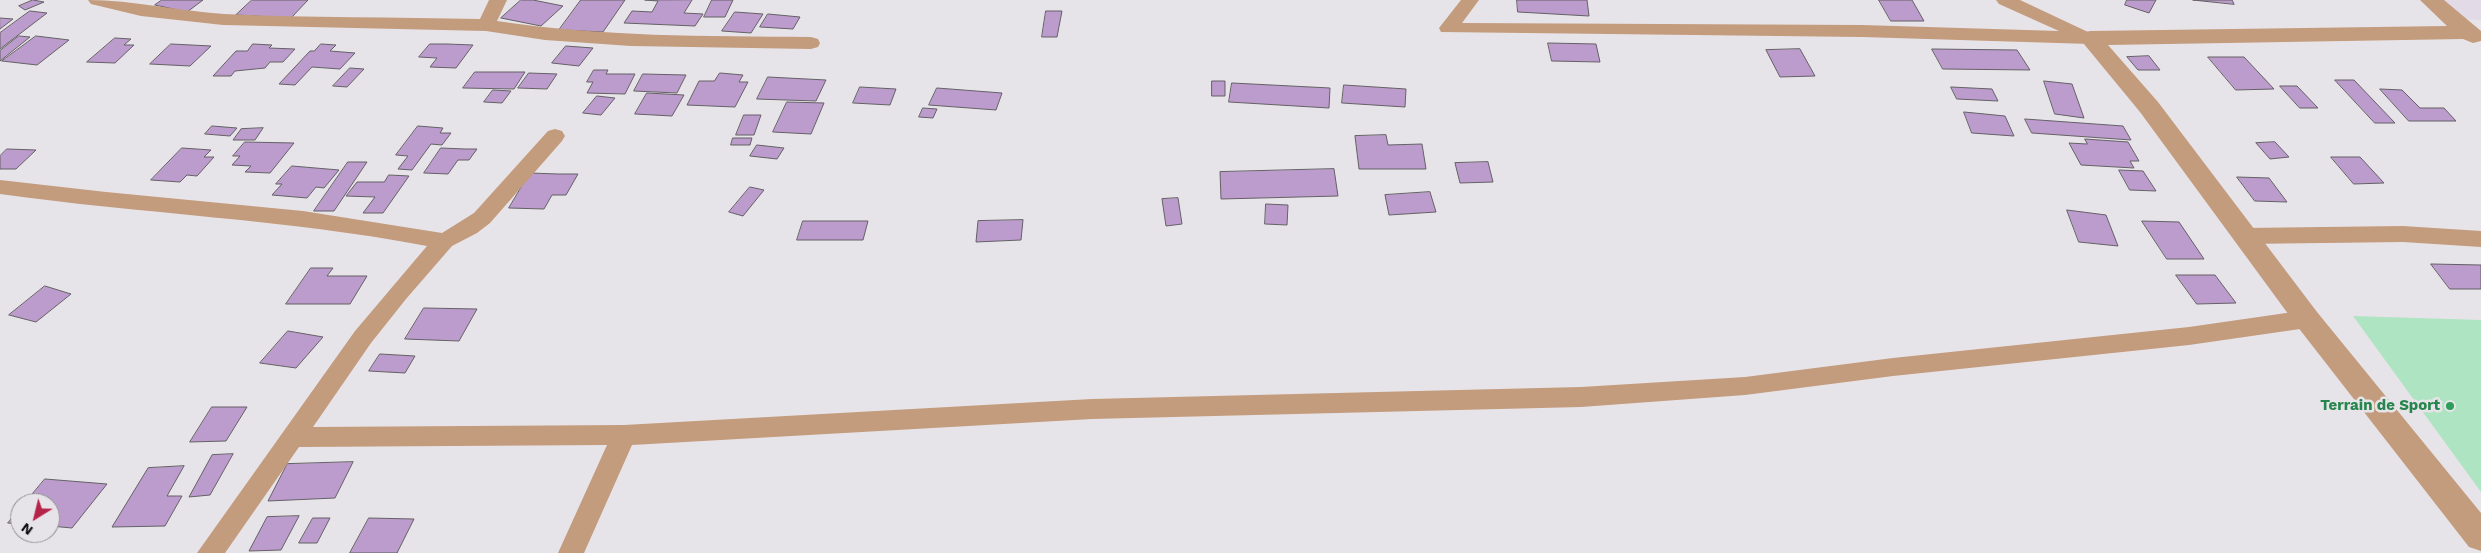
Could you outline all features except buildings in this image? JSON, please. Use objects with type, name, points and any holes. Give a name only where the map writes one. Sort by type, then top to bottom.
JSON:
[{"type":"street","points":[[97,0],[141,11],[223,19],[486,25],[545,34],[631,40],[812,43]]},
{"type":"street","points":[[486,25],[498,0]]},
{"type":"street","points":[[1470,0],[1448,28],[1882,31],[2090,38],[2476,36]]},
{"type":"street","points":[[2005,0],[2090,38],[2148,107],[2308,319],[2481,537]]},
{"type":"street","points":[[2431,0],[2476,36]]},
{"type":"street","points":[[210,553],[364,337],[444,241],[469,228],[482,218],[555,136]]},
{"type":"street","points":[[0,187],[115,201],[285,216],[376,228],[444,241]]},
{"type":"street","points":[[2244,236],[2403,234],[2481,239]]},
{"type":"street","points":[[292,437],[624,435],[1092,409],[1581,397],[1745,386],[1893,366],[2189,336],[2308,319]]},
{"type":"street","points":[[571,553],[624,435]]},
{"type":"shaded area","points":[[2443,0],[2481,0],[2481,20],[2464,19]]},
{"type":"green space","name":"Terrain de Sport","points":[[2353,316],[2481,320],[2481,492]]},
{"type":"place","name":"Terrain de Sport","points":[[2450,406]]}]
